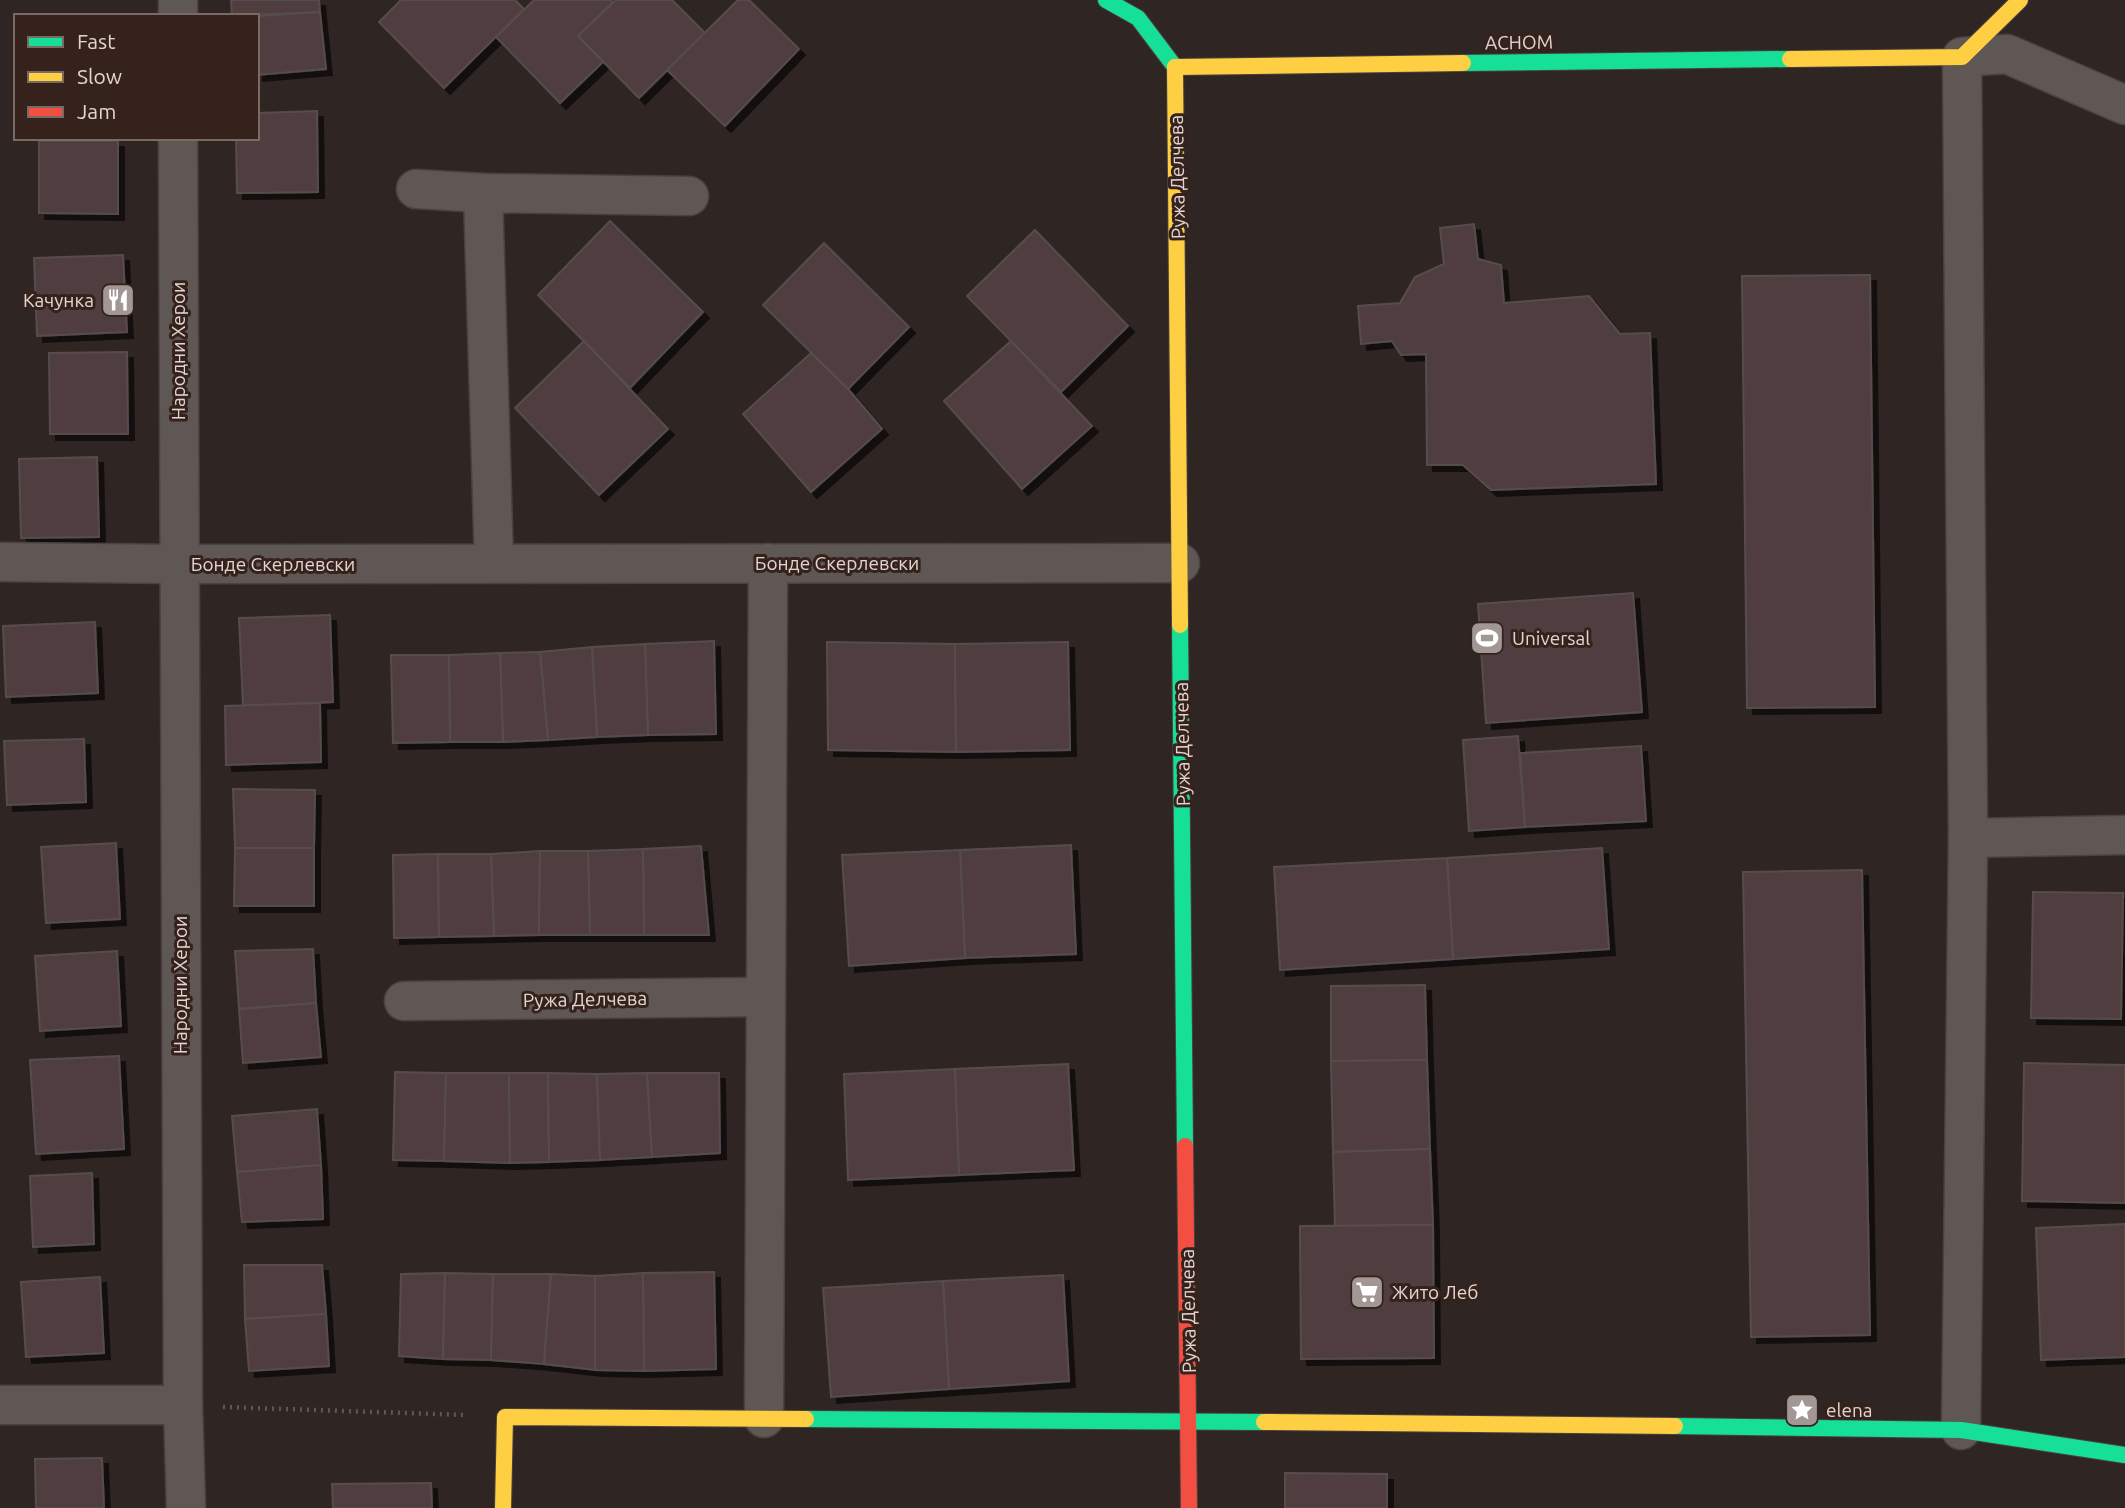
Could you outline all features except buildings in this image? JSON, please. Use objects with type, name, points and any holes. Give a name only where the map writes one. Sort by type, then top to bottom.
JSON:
[{"type":"street","points":[[1106,0],[1138,18],[1175,67]]},
{"type":"street","points":[[1961,1430],[1968,838],[1962,57],[2020,0]]},
{"type":"street","points":[[1962,57],[2007,54],[2125,104]]},
{"type":"street","name":"АСНОМ","points":[[1175,67],[1962,57]]},
{"type":"street","name":"Ружа Делчева","points":[[1175,67],[1189,1508]]},
{"type":"street","name":"Народни Херои","points":[[178,140],[178,564],[183,1405],[186,1508]]},
{"type":"street","points":[[416,189],[483,193],[689,196]]},
{"type":"street","points":[[483,193],[494,563]]},
{"type":"street","points":[[0,562],[178,564]]},
{"type":"street","points":[[764,1418],[768,563]]},
{"type":"street","name":"Бонде Скерлевски","points":[[178,564],[1181,563]]},
{"type":"street","points":[[1968,838],[2125,835]]},
{"type":"street","name":"Ружа Делчева","points":[[404,1001],[766,997]]},
{"type":"street","points":[[0,1405],[183,1405]]},
{"type":"street","points":[[503,1508],[505,1417],[1189,1421],[1961,1430],[2125,1455]]},
{"type":"path","points":[[183,1405],[505,1417]]},
{"type":"traffic: fast","points":[[1106,0],[1138,18],[1175,67]]},
{"type":"traffic: fast","points":[[1463,63],[1790,59]]},
{"type":"traffic: fast","points":[[1180,625],[1185,1146]]},
{"type":"traffic: fast","points":[[806,1419],[1264,1422]]},
{"type":"traffic: fast","points":[[1675,1426],[1961,1430],[2125,1455]]},
{"type":"traffic: slow","points":[[1790,59],[1962,57],[2020,0]]},
{"type":"traffic: slow","points":[[1175,67],[1463,63]]},
{"type":"traffic: slow","points":[[1175,67],[1180,625]]},
{"type":"traffic: slow","points":[[503,1508],[505,1417],[806,1419]]},
{"type":"traffic: slow","points":[[1264,1422],[1675,1426]]},
{"type":"traffic: jam","points":[[1185,1146],[1189,1508]]},
{"type":"place","name":"Качунка","points":[[118,300]]},
{"type":"place","name":"Universal","points":[[1487,638]]},
{"type":"place","name":"Жито Леб","points":[[1367,1292]]},
{"type":"place","name":"elena","points":[[1802,1410]]}]
